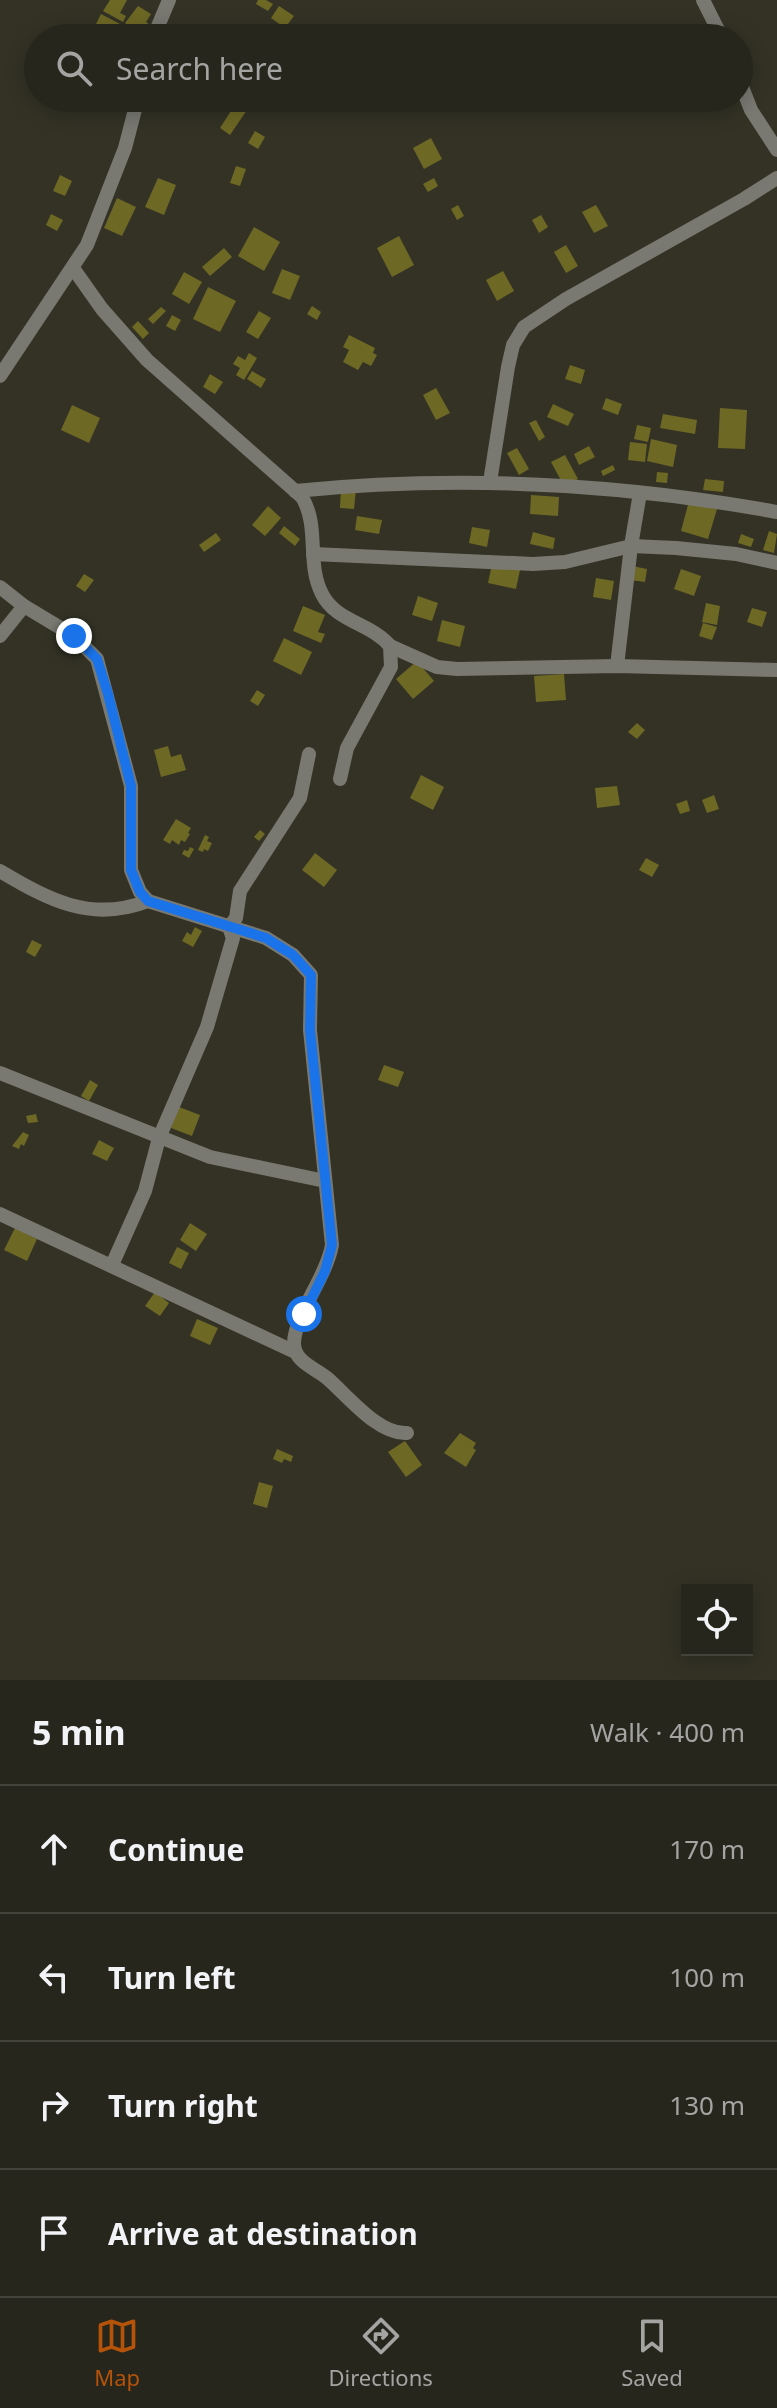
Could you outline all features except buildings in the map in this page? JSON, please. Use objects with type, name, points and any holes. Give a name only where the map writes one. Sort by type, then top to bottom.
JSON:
[{"type":"street","points":[[159,24],[169,0]]},
{"type":"street","points":[[703,0],[715,24]]},
{"type":"street","points":[[0,376],[73,268],[102,211],[134,112]]},
{"type":"street","points":[[752,112],[777,150]]},
{"type":"street","points":[[490,482],[513,345],[524,327],[566,299],[777,178]]},
{"type":"street","points":[[73,268],[102,309],[147,360],[302,497],[310,515],[317,582],[328,603],[390,646],[437,667],[457,669],[617,666],[777,670]]},
{"type":"street","points":[[295,491],[411,482],[490,482],[640,493],[777,512]]},
{"type":"street","points":[[617,666],[640,493]]},
{"type":"street","points":[[313,554],[533,564],[565,562],[631,546],[721,553],[777,563]]},
{"type":"street","points":[[0,587],[24,606],[74,636],[97,659],[131,786],[131,870],[140,892],[148,901],[253,932],[278,943],[311,975],[310,1030],[332,1245],[298,1329],[295,1352]]},
{"type":"street","points":[[0,636],[24,606]]},
{"type":"street","points":[[340,779],[347,748],[391,667],[390,646]]},
{"type":"street","points":[[229,927],[236,918],[240,891],[300,798],[309,754]]},
{"type":"street","points":[[0,871],[40,895],[77,907],[117,909],[148,901]]},
{"type":"street","points":[[112,1265],[145,1191],[159,1138],[212,1011],[232,944],[233,935],[229,927]]},
{"type":"street","points":[[0,1073],[210,1157],[325,1181]]},
{"type":"street","points":[[0,1214],[295,1352],[302,1361],[389,1430],[407,1433]]},
{"type":"route","points":[[74,636],[97,659],[108,694],[131,786],[131,870],[140,892],[148,901],[253,932],[278,943],[311,975],[310,1030],[332,1245],[325,1271],[304,1314]]}]
